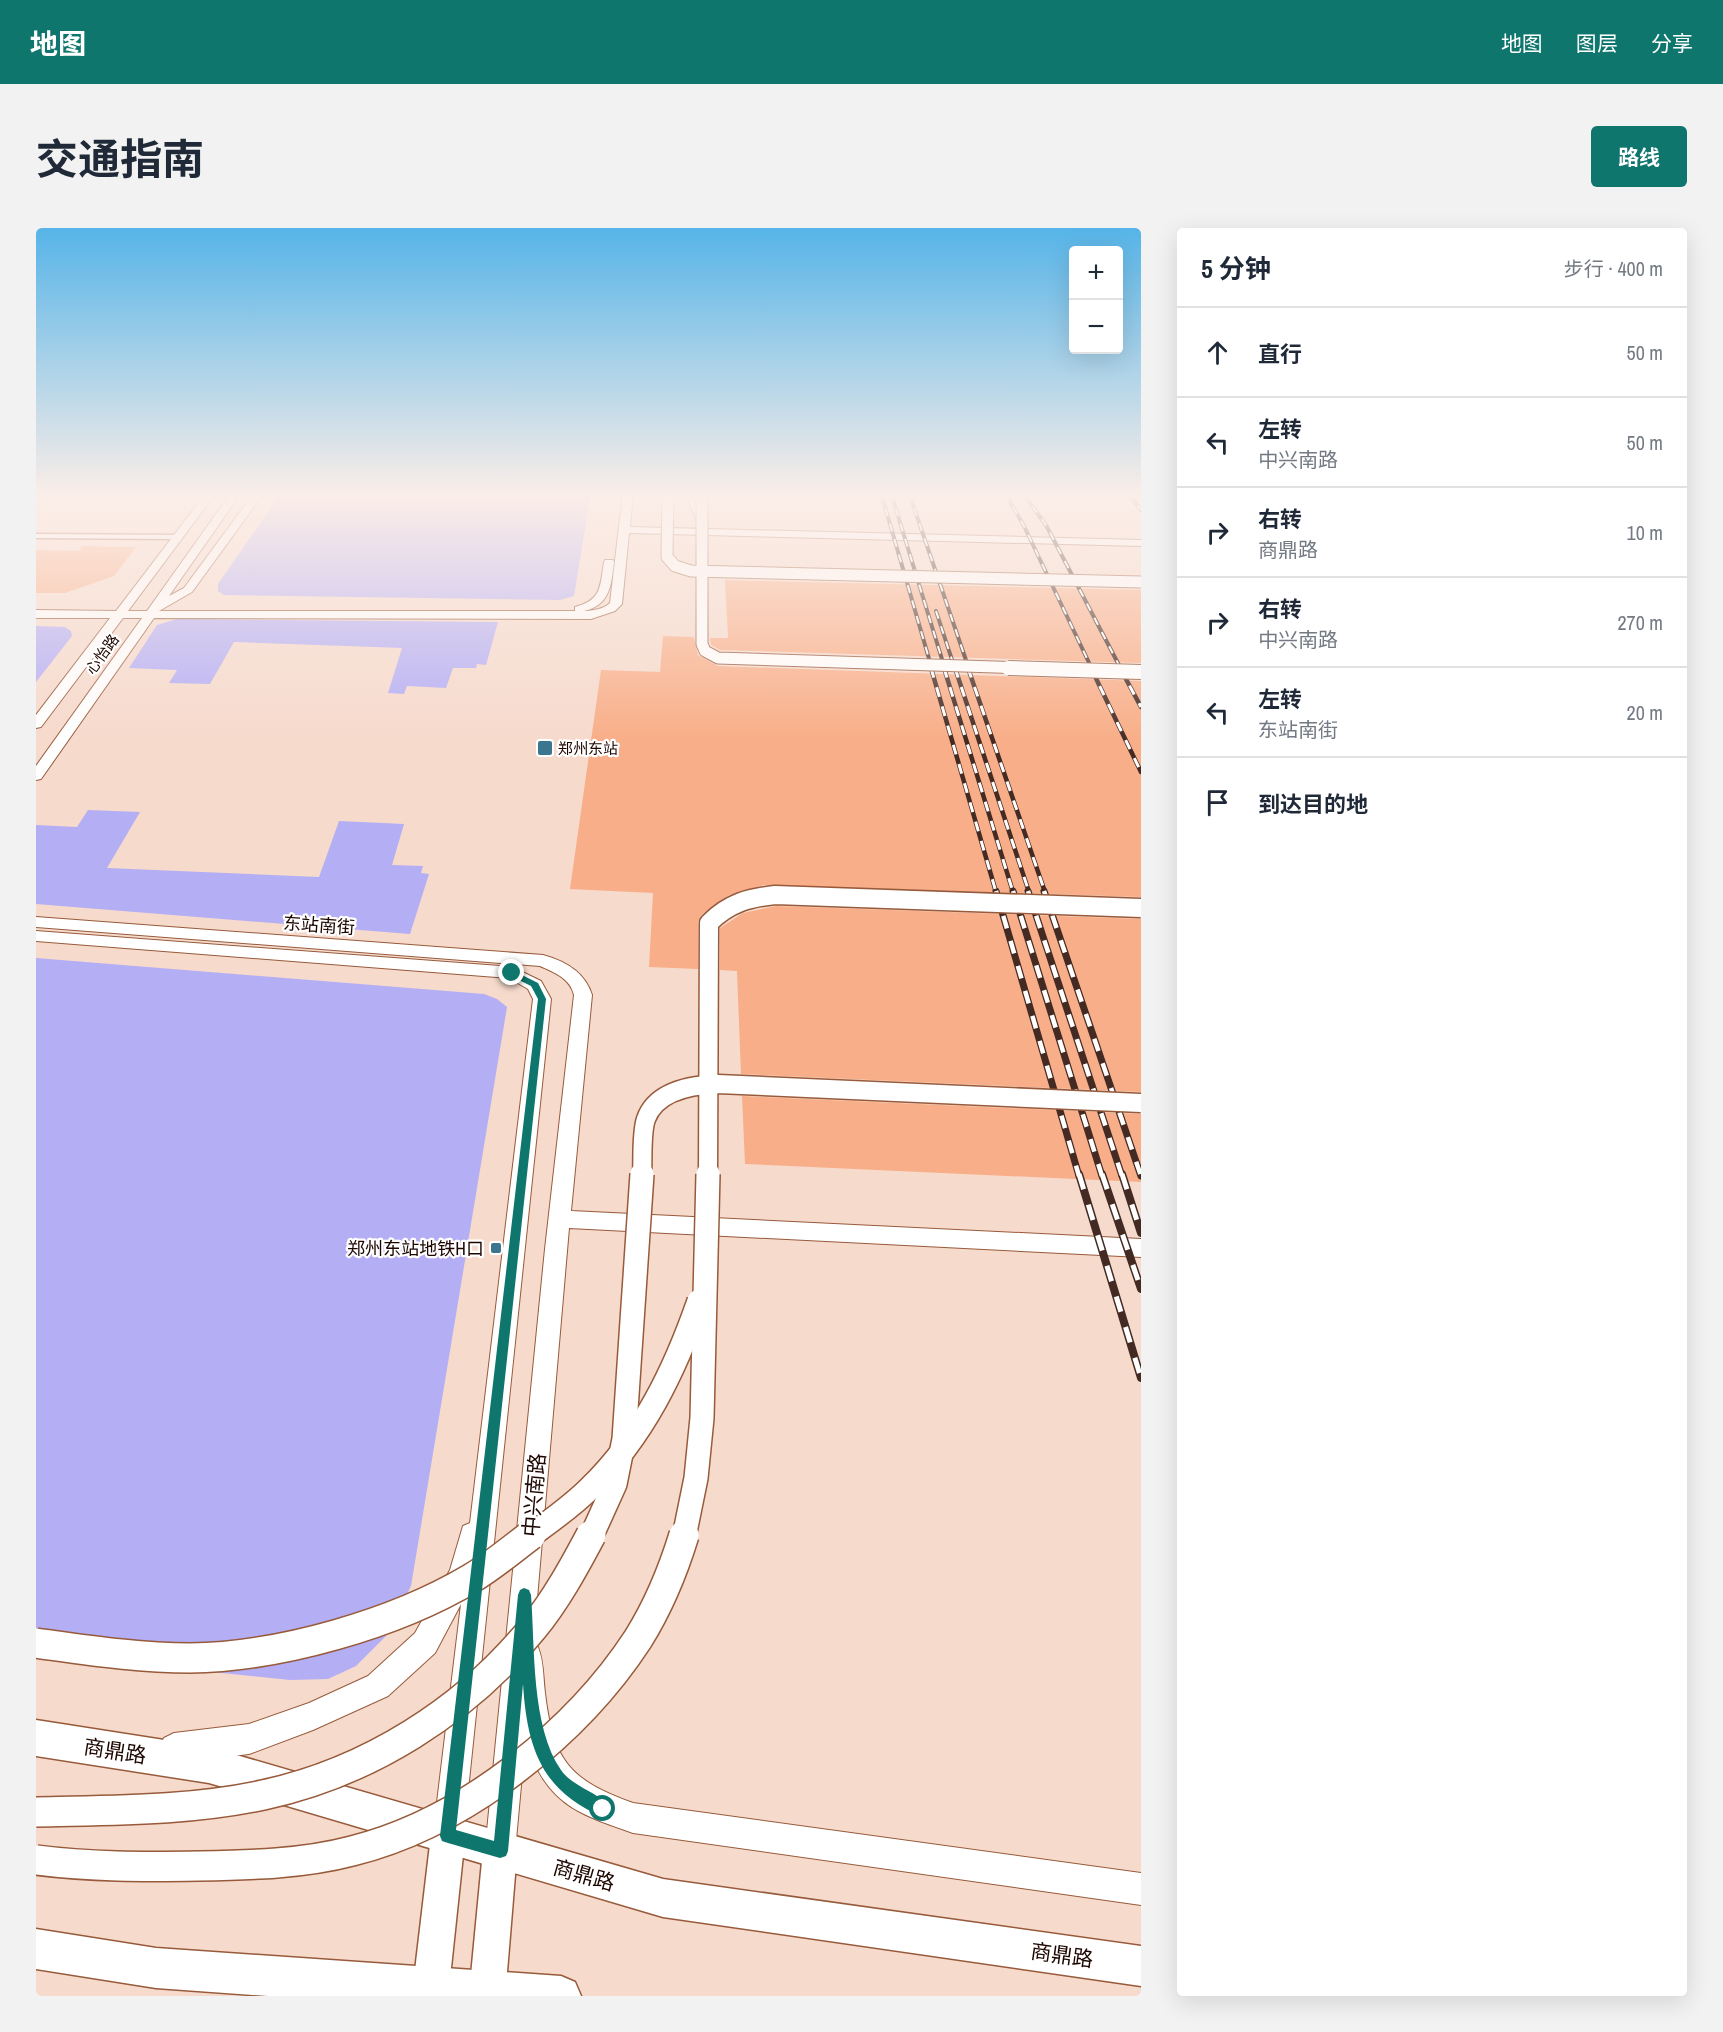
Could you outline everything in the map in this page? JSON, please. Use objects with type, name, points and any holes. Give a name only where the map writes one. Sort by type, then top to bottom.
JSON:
[{"type":"main road","name":"商鼎路","points":[[36,1738],[209,1765],[663,1899],[1141,1966]]},
{"type":"main road","points":[[430,1991],[448,1836]]},
{"type":"main road","name":"中兴南路","points":[[487,1993],[500,1851]]},
{"type":"main road","points":[[36,1949],[156,1968],[430,1991],[561,1996]]},
{"type":"street","name":"心怡路","points":[[36,724],[148,576]]},
{"type":"street","name":"心怡路","points":[[36,776],[179,576]]},
{"type":"street","points":[[154,611],[188,590],[199,576]]},
{"type":"street","points":[[572,614],[594,605],[604,594],[607,576]]},
{"type":"street","points":[[36,614],[121,611],[603,613],[616,604],[619,576]]},
{"type":"street","points":[[702,576],[702,644],[705,651],[718,658],[1141,672]]},
{"type":"street","points":[[875,576],[1141,582]]},
{"type":"street","points":[[36,607],[121,611]]},
{"type":"street","points":[[36,1860],[59,1864],[234,1865],[301,1861],[372,1846],[432,1821],[473,1798],[564,1728],[615,1672],[651,1618],[668,1584],[684,1538],[693,1498],[702,1409],[706,1281],[710,1133],[709,922],[725,906],[750,898],[775,895],[1141,908]]},
{"type":"street","name":"东站南街","points":[[36,922],[543,961],[573,976],[582,987],[583,995]]},
{"type":"street","name":"东站南街","points":[[36,936],[512,973],[535,985],[542,999],[489,1469]]},
{"type":"street","name":"中兴南路","points":[[500,1851],[583,995]]},
{"type":"street","points":[[36,1812],[169,1808],[264,1795],[337,1774],[402,1739],[456,1705],[490,1674],[532,1630],[562,1587],[593,1535],[618,1472],[626,1410],[646,1120],[658,1101],[668,1093],[687,1086],[718,1084],[1141,1103]]},
{"type":"street","points":[[560,1219],[1141,1248]]},
{"type":"street","points":[[36,1643],[153,1658],[213,1656],[288,1646],[346,1630],[412,1606],[469,1580],[546,1525],[588,1490],[632,1437],[670,1375],[686,1339],[706,1281]]},
{"type":"street","points":[[123,1752],[249,1739],[313,1716],[378,1686],[424,1643],[462,1574],[489,1469]]},
{"type":"street","points":[[448,1836],[489,1469]]},
{"type":"street","points":[[524,1595],[531,1692],[539,1743],[556,1777],[573,1792],[603,1809],[633,1818],[1141,1889]]},
{"type":"shaded area","points":[[224,576],[577,576],[574,596],[560,600],[224,595],[218,591],[218,584]]},
{"type":"shaded area","points":[[177,619],[498,622],[486,665],[477,664],[476,668],[453,668],[446,688],[407,686],[404,694],[388,693],[402,648],[234,642],[210,684],[169,683],[177,670],[129,668],[157,625]]},
{"type":"shaded area","points":[[36,626],[65,627],[71,631],[72,636],[36,682]]},
{"type":"shaded area","points":[[88,810],[140,812],[107,868],[319,877],[339,821],[404,824],[392,865],[423,866],[421,873],[429,874],[410,934],[36,904],[36,825],[77,827]]},
{"type":"shaded area","points":[[36,958],[484,994],[497,999],[507,1007],[411,1586],[388,1634],[356,1666],[328,1679],[290,1680],[36,1654]]},
{"type":"building","points":[[36,576],[114,576],[65,593],[36,593]]},
{"type":"building","points":[[725,580],[1141,590],[1141,663],[720,650],[711,645],[710,638],[728,638]]},
{"type":"building","points":[[663,636],[694,637],[698,655],[718,666],[1141,681],[1141,897],[764,885],[727,896],[701,915],[698,923],[698,969],[649,967],[653,893],[570,889],[601,670],[660,672]]},
{"type":"building","points":[[776,906],[1141,919],[1141,1092],[741,1074],[737,971],[720,970],[720,928],[743,913]]},
{"type":"building","points":[[742,1096],[1141,1114],[1141,1182],[745,1164]]},
{"type":"railway","points":[[905,576],[932,669]]},
{"type":"railway","points":[[916,576],[945,669]]},
{"type":"railway","points":[[937,576],[969,669]]},
{"type":"railway","points":[[1048,576],[1092,669]]},
{"type":"railway","points":[[1072,576],[1121,669]]},
{"type":"railway","points":[[936,611],[955,669]]},
{"type":"railway","points":[[931,668],[996,892]]},
{"type":"railway","points":[[944,668],[1013,892]]},
{"type":"railway","points":[[955,668],[1029,892]]},
{"type":"railway","points":[[968,668],[1045,892]]},
{"type":"railway","points":[[1091,668],[1141,772]]},
{"type":"railway","points":[[1120,668],[1141,707]]},
{"type":"railway","points":[[996,891],[1079,1176]]},
{"type":"railway","points":[[1013,891],[1102,1176]]},
{"type":"railway","points":[[1028,891],[1122,1176]]},
{"type":"railway","points":[[1044,891],[1141,1176]]},
{"type":"railway","points":[[1079,1174],[1141,1378]]},
{"type":"railway","points":[[1102,1174],[1141,1289]]},
{"type":"railway","points":[[1122,1174],[1141,1233]]},
{"type":"place","name":"郑州东站","points":[[545,748]]},
{"type":"place","name":"郑州东站地铁H口","points":[[496,1248]]},
{"type":"route","points":[[512,973],[535,985],[542,999],[448,1836],[500,1851],[524,1595],[531,1692],[539,1743],[556,1777],[573,1792],[603,1809]]}]
